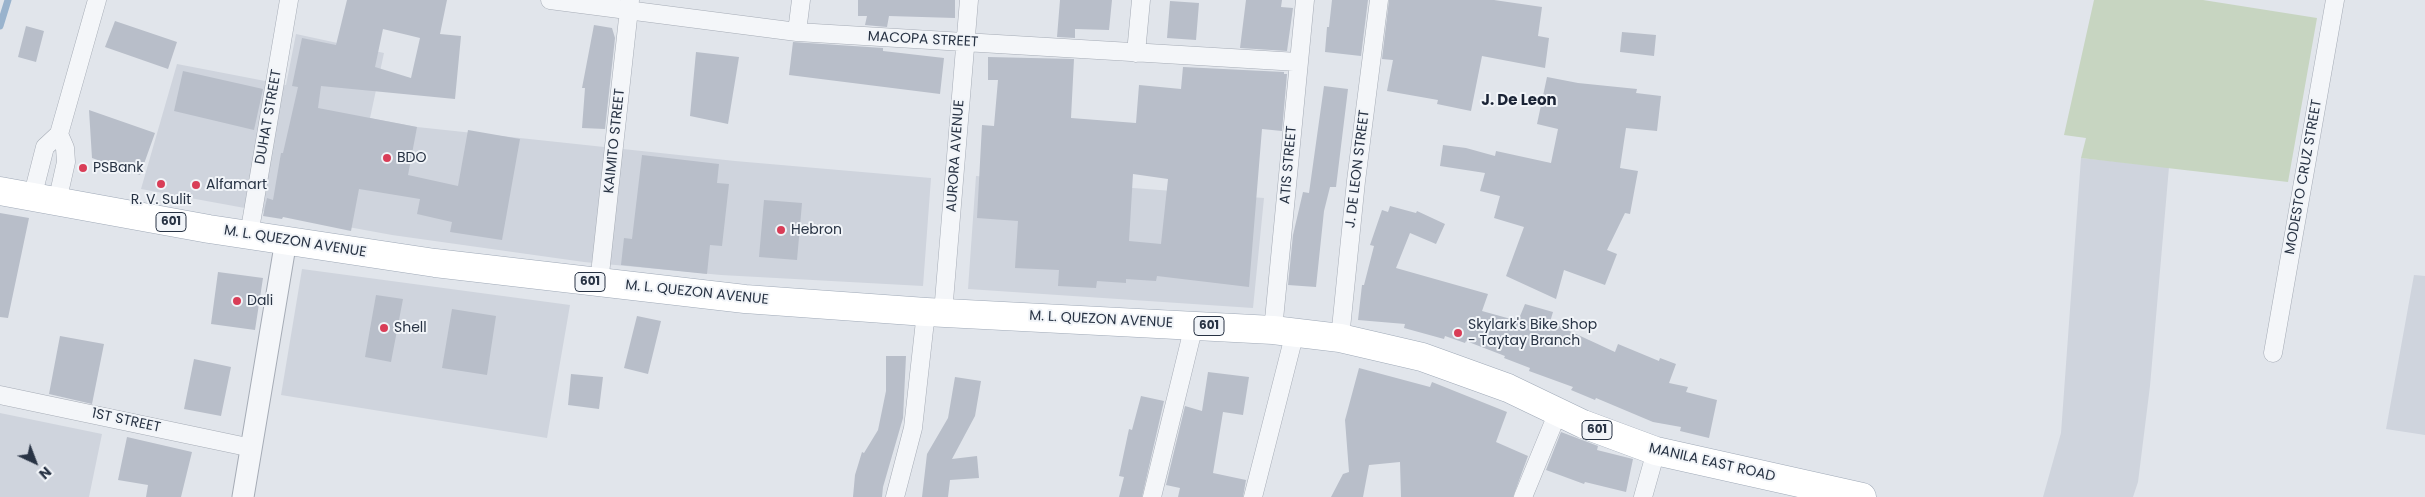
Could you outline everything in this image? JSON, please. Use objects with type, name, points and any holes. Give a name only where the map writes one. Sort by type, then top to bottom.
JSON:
[{"type":"main road","name":"M. L. QUEZON AVENUE","points":[[0,191],[249,234],[435,263],[599,283],[745,299],[934,312],[1194,325],[1284,331],[1340,338]]},
{"type":"main road","name":"MANILA EAST ROAD","points":[[1340,338],[1422,357],[1508,388],[1583,424],[1656,451],[1862,497]]},
{"type":"street","points":[[44,200],[45,147],[59,134],[97,0]]},
{"type":"street","name":"DUHAT STREET","points":[[249,234],[289,0]]},
{"type":"street","name":"MACOPA STREET","points":[[550,0],[630,6],[797,32],[1298,62]]},
{"type":"street","points":[[797,32],[801,0]]},
{"type":"street","name":"AURORA AVENUE","points":[[895,497],[913,428],[934,312],[969,0]]},
{"type":"street","points":[[1136,52],[1141,0]]},
{"type":"street","name":"ATIS STREET","points":[[1253,497],[1284,331],[1298,62],[1305,0]]},
{"type":"street","name":"J. DE LEON STREET","points":[[1340,338],[1356,181],[1380,0]]},
{"type":"street","name":"MODESTO CRUZ STREET","points":[[2273,353],[2334,0]]},
{"type":"street","name":"KAIMITO STREET","points":[[599,283],[630,6]]},
{"type":"street","points":[[44,200],[66,162],[65,148],[59,134]]},
{"type":"street","points":[[243,497],[286,240]]},
{"type":"street","points":[[1152,497],[1194,325]]},
{"type":"street","name":"1ST STREET","points":[[0,395],[252,448]]},
{"type":"street","points":[[1523,497],[1558,412]]},
{"type":"street","points":[[1643,497],[1656,451]]},
{"type":"shaded area","points":[[296,34],[384,53],[370,118],[417,127],[735,161],[931,178],[923,286],[721,275],[584,262],[392,235],[141,189],[177,64],[286,85]]},
{"type":"shaded area","points":[[2081,158],[2169,167],[2150,386],[2138,482],[2133,497],[2043,497],[2061,433]]},
{"type":"shaded area","points":[[976,176],[1264,198],[1253,308],[968,289]]},
{"type":"shaded area","points":[[302,269],[570,305],[547,438],[281,395]]},
{"type":"shaded area","points":[[2414,275],[2425,276],[2425,435],[2386,429]]},
{"type":"shaded area","points":[[0,413],[102,434],[89,497],[0,497]]},
{"type":"green space","points":[[2094,0],[2203,0],[2317,18],[2288,182],[2081,158],[2086,138],[2064,135]]},
{"type":"building","points":[[347,0],[447,0],[440,34],[461,36],[455,99],[321,86],[318,108],[417,127],[408,175],[458,186],[468,130],[520,139],[502,240],[450,232],[452,222],[417,214],[420,199],[359,189],[351,231],[283,217],[282,219],[263,216],[267,198],[273,200],[281,153],[283,153],[298,87],[292,86],[302,38],[336,45]],"holes":[[[383,29],[420,38],[411,78],[375,67]]]},
{"type":"building","points":[[858,0],[955,0],[955,18],[889,16],[887,27],[865,25],[867,16],[858,16]]},
{"type":"building","points":[[1060,0],[1112,0],[1109,30],[1075,29],[1075,38],[1057,37]]},
{"type":"building","points":[[1246,0],[1282,0],[1281,7],[1293,8],[1287,51],[1240,48]]},
{"type":"building","points":[[1332,0],[1368,0],[1361,56],[1325,52]]},
{"type":"building","points":[[1389,0],[1494,0],[1542,7],[1538,36],[1549,38],[1545,68],[1482,56],[1471,111],[1437,104],[1438,100],[1387,91],[1393,60],[1382,59]]},
{"type":"building","points":[[1170,1],[1199,3],[1196,40],[1167,38]]},
{"type":"building","points":[[115,21],[177,42],[168,69],[105,47]]},
{"type":"building","points":[[594,25],[612,28],[615,38],[605,129],[582,128],[585,88],[582,88]]},
{"type":"building","points":[[26,26],[44,31],[36,62],[18,57]]},
{"type":"building","points":[[1622,32],[1656,35],[1654,56],[1620,52]]},
{"type":"building","points":[[793,42],[883,48],[883,51],[944,58],[940,94],[789,75]]},
{"type":"building","points":[[696,52],[739,57],[728,124],[690,116]]},
{"type":"building","points":[[988,57],[1074,59],[1071,118],[1136,123],[1139,85],[1181,89],[1183,67],[1284,72],[1284,74],[1287,74],[1282,131],[1262,129],[1249,287],[1157,276],[1156,281],[1126,279],[1126,283],[1097,281],[1096,288],[1058,286],[1059,270],[1015,268],[1018,221],[977,218],[982,125],[994,126],[998,80],[988,80]],"holes":[[[1133,174],[1168,179],[1161,244],[1129,241]]]},
{"type":"building","points":[[183,71],[263,89],[254,130],[174,111]]},
{"type":"building","points":[[1547,77],[1578,83],[1637,89],[1636,93],[1661,96],[1657,131],[1626,128],[1620,168],[1638,171],[1630,214],[1625,213],[1607,250],[1617,254],[1605,285],[1564,270],[1556,299],[1506,276],[1524,227],[1494,218],[1500,196],[1480,191],[1485,173],[1440,166],[1443,145],[1466,148],[1495,156],[1496,151],[1551,163],[1558,129],[1537,124]]},
{"type":"building","points":[[1324,86],[1348,89],[1336,187],[1330,187],[1324,211],[1316,287],[1288,285],[1293,235],[1303,192],[1309,193]]},
{"type":"building","points":[[89,110],[155,133],[140,175],[92,158]]},
{"type":"building","points":[[642,155],[719,164],[717,183],[729,184],[722,246],[710,245],[707,274],[621,265],[624,238],[632,239]]},
{"type":"building","name":"Hebron","points":[[764,200],[802,203],[797,260],[759,257]]},
{"type":"building","points":[[1390,206],[1416,213],[1417,211],[1445,224],[1436,244],[1410,233],[1396,268],[1488,294],[1482,311],[1518,321],[1525,304],[1553,312],[1550,322],[1615,352],[1618,344],[1659,361],[1660,358],[1676,364],[1669,383],[1688,387],[1686,392],[1717,400],[1709,438],[1680,431],[1681,427],[1653,422],[1596,398],[1595,400],[1571,390],[1573,387],[1529,371],[1530,368],[1504,358],[1505,356],[1466,341],[1465,343],[1445,336],[1444,339],[1404,328],[1405,324],[1358,320],[1362,285],[1364,285],[1374,246],[1370,245],[1382,210],[1388,212]]},
{"type":"building","points":[[0,213],[29,218],[8,318],[0,317]]},
{"type":"building","name":"Dali","points":[[218,272],[263,278],[255,330],[211,324]]},
{"type":"building","name":"Shell","points":[[376,295],[403,299],[391,362],[365,357]]},
{"type":"building","points":[[452,309],[496,316],[487,375],[442,368]]},
{"type":"building","points":[[637,316],[661,321],[648,374],[624,368]]},
{"type":"building","points":[[60,336],[104,344],[92,404],[49,394]]},
{"type":"building","points":[[886,356],[906,356],[903,418],[883,487],[882,497],[853,497],[855,475],[862,452],[864,453],[878,430],[886,391]]},
{"type":"building","points":[[194,359],[231,367],[221,416],[184,409]]},
{"type":"building","points":[[1359,368],[1430,387],[1432,382],[1507,412],[1496,442],[1528,456],[1513,497],[1401,497],[1400,462],[1369,465],[1363,497],[1331,497],[1343,474],[1349,472],[1345,420]]},
{"type":"building","points":[[1208,372],[1249,377],[1243,415],[1223,412],[1213,473],[1246,480],[1243,497],[1178,497],[1180,488],[1166,485],[1185,406],[1202,411]]},
{"type":"building","points":[[571,374],[603,377],[599,409],[568,405]]},
{"type":"building","points":[[955,377],[981,381],[975,416],[952,459],[977,456],[979,478],[950,480],[948,497],[922,497],[927,454],[948,418]]},
{"type":"building","points":[[1141,396],[1164,401],[1142,497],[1119,497],[1124,477],[1119,476],[1129,429],[1132,430]]},
{"type":"building","points":[[1561,432],[1598,446],[1597,450],[1633,459],[1626,492],[1585,482],[1584,484],[1546,470]]},
{"type":"building","points":[[127,437],[192,452],[181,497],[146,497],[148,485],[118,480]]},
{"type":"waterway","points":[[0,26],[8,0]]},
{"type":"place","name":"BDO","points":[[387,158]]},
{"type":"place","name":"PSBank","points":[[83,168]]},
{"type":"place","name":"R. V. Sulit","points":[[161,184]]},
{"type":"place","name":"Alfamart","points":[[196,185]]},
{"type":"place","name":"Hebron","points":[[781,230]]},
{"type":"place","name":"Dali","points":[[237,301]]},
{"type":"place","name":"Shell","points":[[384,328]]},
{"type":"place","name":"Skylark's Bike Shop - Taytay Branch","points":[[1458,333]]},
{"type":"district","name":"J. De Leon","points":[[1519,101]]}]
